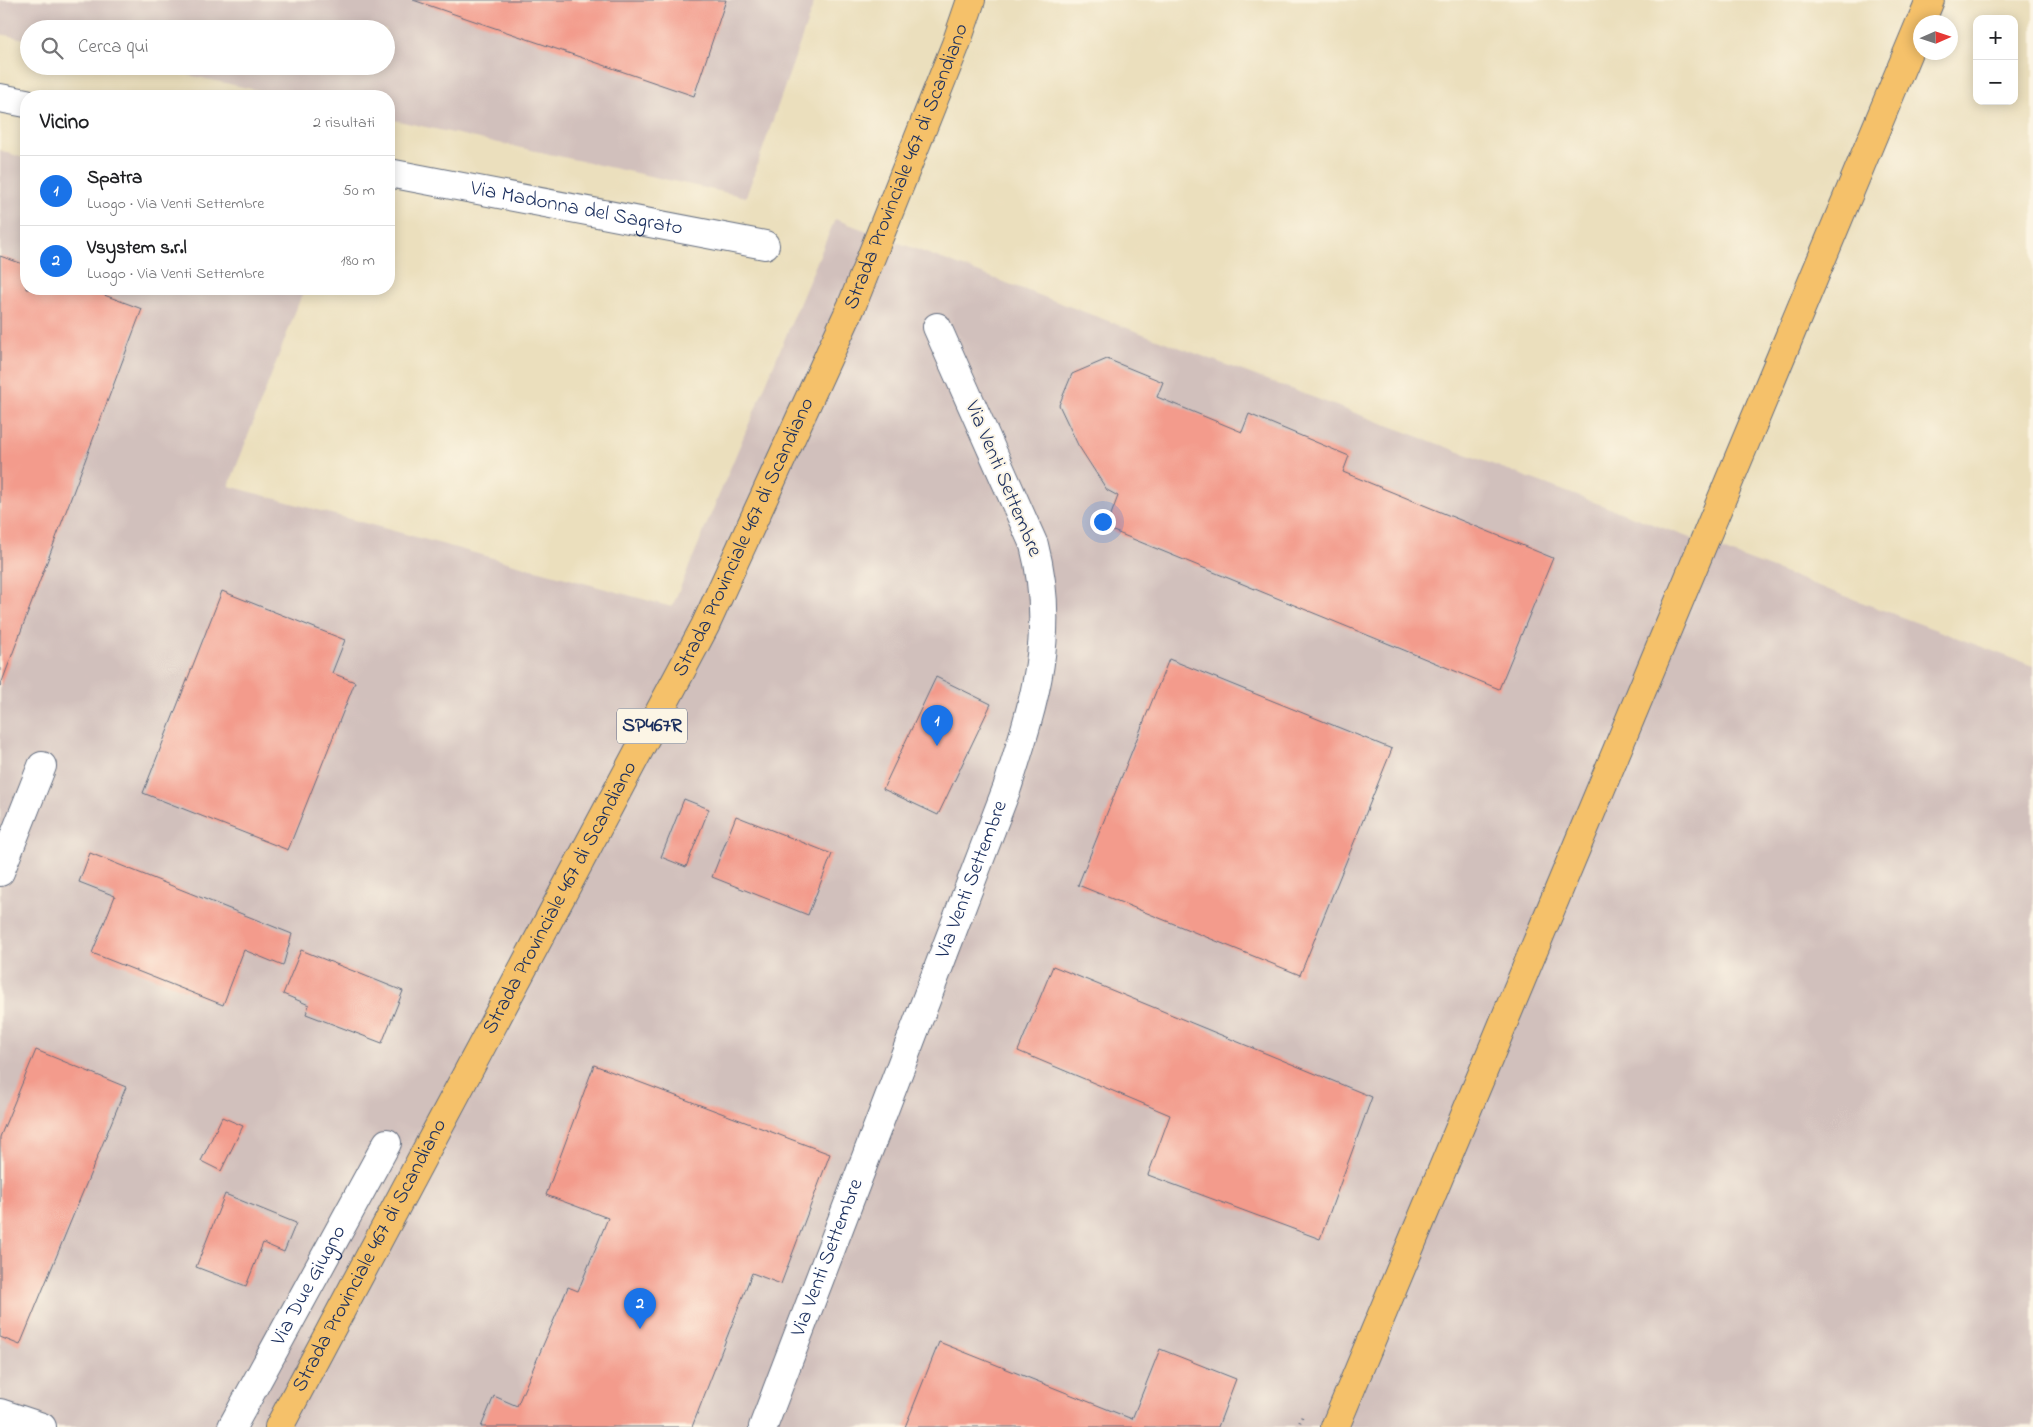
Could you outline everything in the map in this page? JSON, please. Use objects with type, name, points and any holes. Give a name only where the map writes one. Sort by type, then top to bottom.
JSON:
[{"type":"main road","name":"Strada Provinciale 467 di Scandiano","points":[[279,1427],[705,626],[852,305],[956,44],[971,0]]},
{"type":"main road","points":[[1923,15],[1930,0]]},
{"type":"main road","points":[[1335,1427],[1913,40]]},
{"type":"street","points":[[0,98],[20,102]]},
{"type":"street","name":"Via Madonna del Sagrato","points":[[395,174],[765,245]]},
{"type":"street","name":"Via Venti Settembre","points":[[763,1427],[1007,788],[1028,722],[1040,668],[1044,628],[1042,585],[1034,545],[938,327]]},
{"type":"street","points":[[0,872],[42,766]]},
{"type":"street","name":"Via Due Giugno","points":[[232,1427],[387,1143]]},
{"type":"street","points":[[0,1413],[42,1427]]},
{"type":"shaded area","points":[[0,0],[815,0],[746,197],[395,120],[395,90],[257,90],[189,75],[395,75],[395,20],[20,20],[20,38],[0,34]]},
{"type":"shaded area","points":[[0,150],[20,157],[20,295],[302,295],[229,486],[672,607],[835,219],[2033,666],[2033,1427],[0,1427]]},
{"type":"building","points":[[413,0],[726,0],[694,96]]},
{"type":"building","points":[[0,256],[20,263],[20,295],[104,295],[142,309],[0,687]]},
{"type":"building","points":[[1107,359],[1163,382],[1157,397],[1242,432],[1249,414],[1349,456],[1343,472],[1553,558],[1499,689],[1106,528],[1118,496],[1107,490],[1078,445],[1059,405],[1072,374]]},
{"type":"building","points":[[222,591],[345,640],[332,673],[355,682],[288,850],[143,793]]},
{"type":"building","points":[[1169,659],[1392,749],[1300,975],[1078,885]]},
{"type":"building","points":[[936,677],[991,704],[938,815],[883,789]]},
{"type":"building","points":[[684,799],[709,809],[686,867],[661,857]]},
{"type":"building","points":[[736,816],[832,854],[808,915],[712,877]]},
{"type":"building","points":[[90,853],[292,934],[283,966],[244,950],[223,1005],[92,953],[115,896],[79,882]]},
{"type":"building","points":[[301,950],[403,991],[382,1043],[306,1014],[309,1005],[283,994]]},
{"type":"building","points":[[1053,966],[1372,1097],[1320,1239],[1148,1175],[1170,1115],[1018,1051]]},
{"type":"building","points":[[36,1050],[126,1087],[20,1345],[0,1337],[0,1137]]},
{"type":"building","points":[[594,1065],[830,1154],[781,1284],[752,1273],[692,1427],[481,1427],[494,1396],[517,1406],[568,1287],[578,1291],[608,1218],[546,1195]]},
{"type":"building","points":[[222,1117],[243,1126],[221,1171],[201,1161]]},
{"type":"building","points":[[225,1194],[296,1223],[284,1252],[263,1243],[246,1286],[196,1267]]},
{"type":"building","points":[[939,1342],[1132,1419],[1160,1349],[1236,1379],[1218,1427],[905,1427]]},
{"type":"place","name":"Spatra","points":[[937,746]]},
{"type":"place","name":"Vsystem s.r.l","points":[[640,1329]]}]
